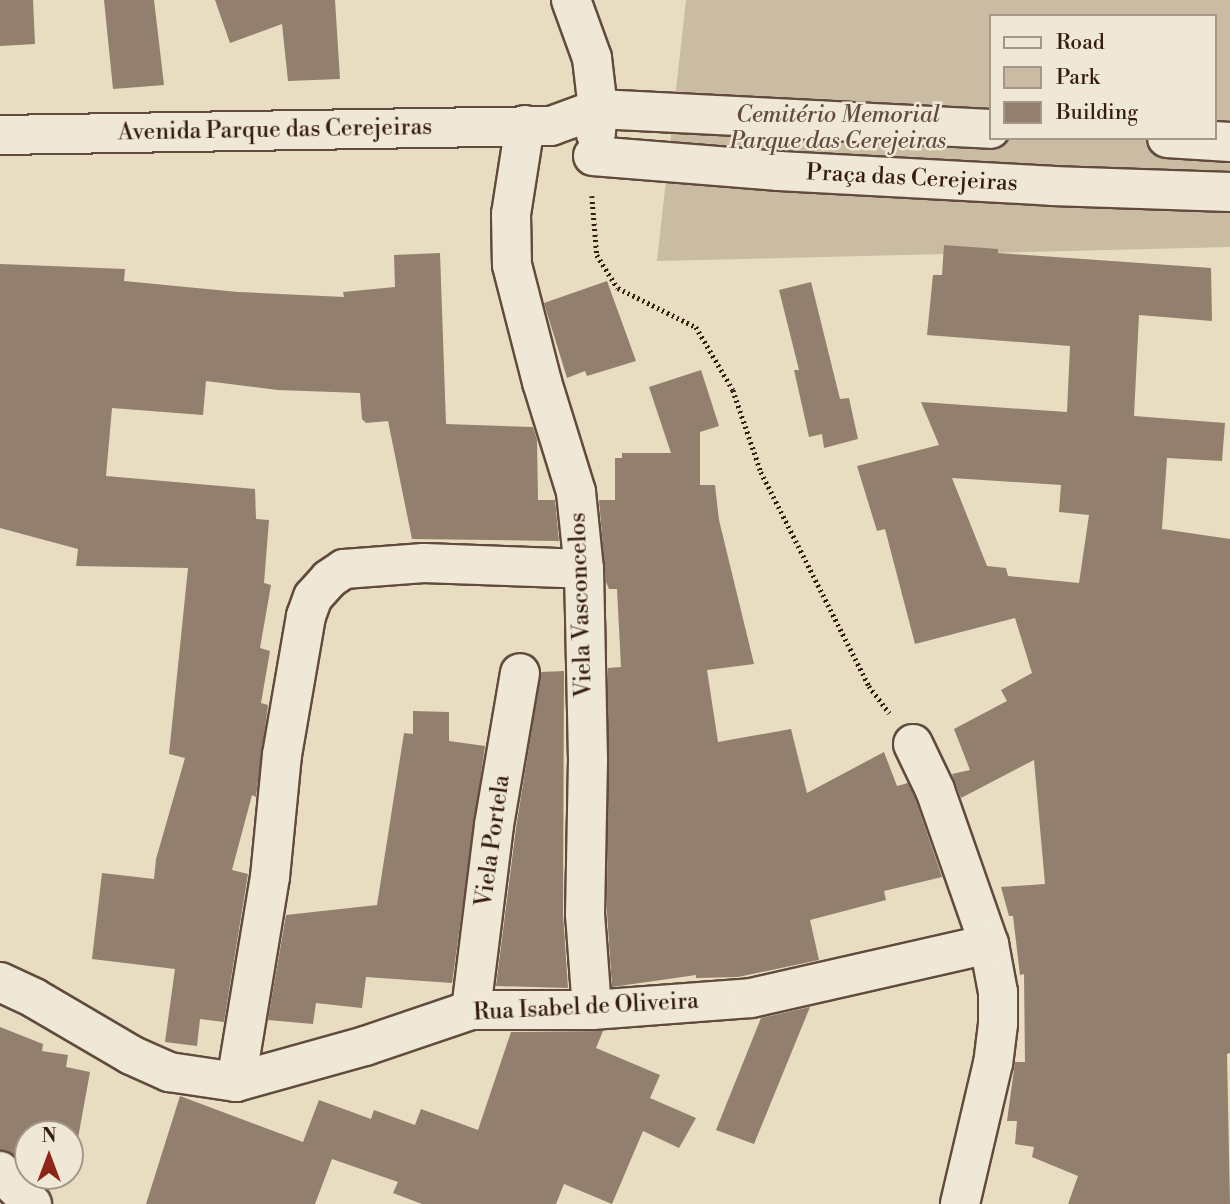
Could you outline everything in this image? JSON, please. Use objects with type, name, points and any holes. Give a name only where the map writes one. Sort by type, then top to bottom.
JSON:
[{"type":"street","points":[[538,125],[593,156],[598,109],[592,58],[571,0]]},
{"type":"street","points":[[598,109],[988,129]]},
{"type":"street","name":"Avenida Parque das Cerejeiras","points":[[0,135],[538,125],[598,109]]},
{"type":"street","name":"Viela Vasconcelos","points":[[538,125],[511,214],[512,265],[542,382],[576,492],[584,569],[588,760],[585,914],[592,1010]]},
{"type":"street","points":[[1198,140],[1230,142]]},
{"type":"street","name":"Praça das Cerejeiras","points":[[593,156],[779,171],[1052,186],[1230,192]]},
{"type":"street","points":[[236,1082],[270,877],[282,755],[306,616],[313,597],[329,579],[344,569],[424,564],[584,569]]},
{"type":"street","name":"Viela Portela","points":[[471,1010],[494,825],[520,673]]},
{"type":"street","points":[[913,744],[935,790],[989,944],[998,992],[998,1024],[993,1063],[960,1204]]},
{"type":"street","name":"Rua Isabel de Oliveira","points":[[0,982],[34,998],[131,1055],[169,1072],[236,1082],[365,1046],[471,1010],[592,1010],[751,998],[989,944]]},
{"type":"street","points":[[0,1171],[32,1204]]},
{"type":"path","points":[[593,156],[592,199],[597,255],[618,288],[696,327],[733,390],[761,472],[869,686],[913,744]]},
{"type":"green space","name":"Cemitério Memorial Parque das Cerejeiras","points":[[686,0],[1230,0],[1230,247],[657,261]]},
{"type":"building","points":[[0,0],[33,0],[35,44],[0,46]]},
{"type":"building","points":[[104,0],[154,0],[164,85],[113,89]]},
{"type":"building","points":[[215,0],[335,0],[340,79],[288,81],[282,24],[230,43]]},
{"type":"building","points":[[944,245],[998,249],[998,253],[1211,268],[1212,321],[1139,315],[1134,416],[1225,423],[1222,461],[1167,458],[1162,529],[1230,539],[1230,1053],[1227,1054],[1230,1204],[1068,1204],[1078,1176],[1032,1157],[1034,1147],[1015,1144],[1017,1121],[1007,1121],[1015,1062],[1025,1062],[1024,974],[1020,975],[1013,916],[1009,916],[1001,887],[1045,884],[1034,760],[961,798],[952,774],[970,770],[954,729],[1007,701],[1001,690],[1032,673],[1015,618],[915,644],[885,529],[877,531],[857,466],[939,445],[921,402],[1067,412],[1070,346],[927,335],[933,275],[942,275]],"holes":[[[952,478],[1061,485],[1059,512],[1089,515],[1079,583],[1008,576],[1006,568],[987,566]]]},
{"type":"building","points":[[440,253],[446,424],[533,427],[537,440],[538,500],[555,500],[559,541],[412,539],[388,421],[366,423],[362,419],[360,393],[278,390],[206,381],[203,415],[112,408],[106,476],[255,489],[256,519],[269,520],[264,583],[271,585],[260,648],[270,651],[261,703],[268,705],[256,797],[252,795],[232,870],[248,874],[224,1022],[200,1019],[197,1046],[165,1042],[175,969],[92,959],[102,873],[154,879],[156,859],[185,758],[169,754],[188,568],[76,566],[78,549],[0,528],[0,264],[125,269],[124,281],[238,292],[344,297],[343,292],[395,287],[394,255]]},
{"type":"building","points":[[607,281],[636,361],[587,376],[585,371],[567,378],[544,303]]},
{"type":"building","points":[[811,282],[840,399],[849,398],[858,439],[824,448],[822,434],[809,437],[794,370],[799,370],[779,290]]},
{"type":"building","points":[[701,370],[719,426],[700,432],[700,485],[715,485],[719,520],[754,664],[707,670],[718,742],[791,729],[807,793],[884,752],[897,786],[908,783],[915,798],[942,877],[884,891],[886,900],[810,920],[819,960],[738,977],[696,978],[696,975],[612,987],[607,913],[608,668],[621,667],[617,589],[609,589],[606,582],[599,500],[615,500],[615,458],[622,458],[622,453],[671,453],[649,387]]},
{"type":"building","points":[[564,671],[563,914],[568,988],[496,986],[516,828],[541,672]]},
{"type":"building","points":[[413,711],[449,712],[449,741],[485,746],[452,983],[366,977],[362,1008],[316,1003],[313,1024],[268,1020],[286,915],[377,905],[404,733],[413,734]]},
{"type":"building","points":[[810,1007],[754,1144],[716,1130],[761,1018]]},
{"type":"building","points":[[0,1027],[43,1044],[42,1051],[68,1055],[66,1067],[90,1072],[81,1120],[14,1120],[14,1155],[0,1150]]},
{"type":"building","points":[[603,1031],[596,1048],[660,1075],[650,1098],[696,1118],[679,1148],[643,1131],[612,1204],[564,1184],[556,1204],[422,1204],[393,1193],[398,1182],[332,1159],[315,1204],[146,1204],[180,1096],[303,1142],[319,1100],[371,1119],[374,1110],[415,1125],[421,1109],[478,1130],[511,1032]]}]
